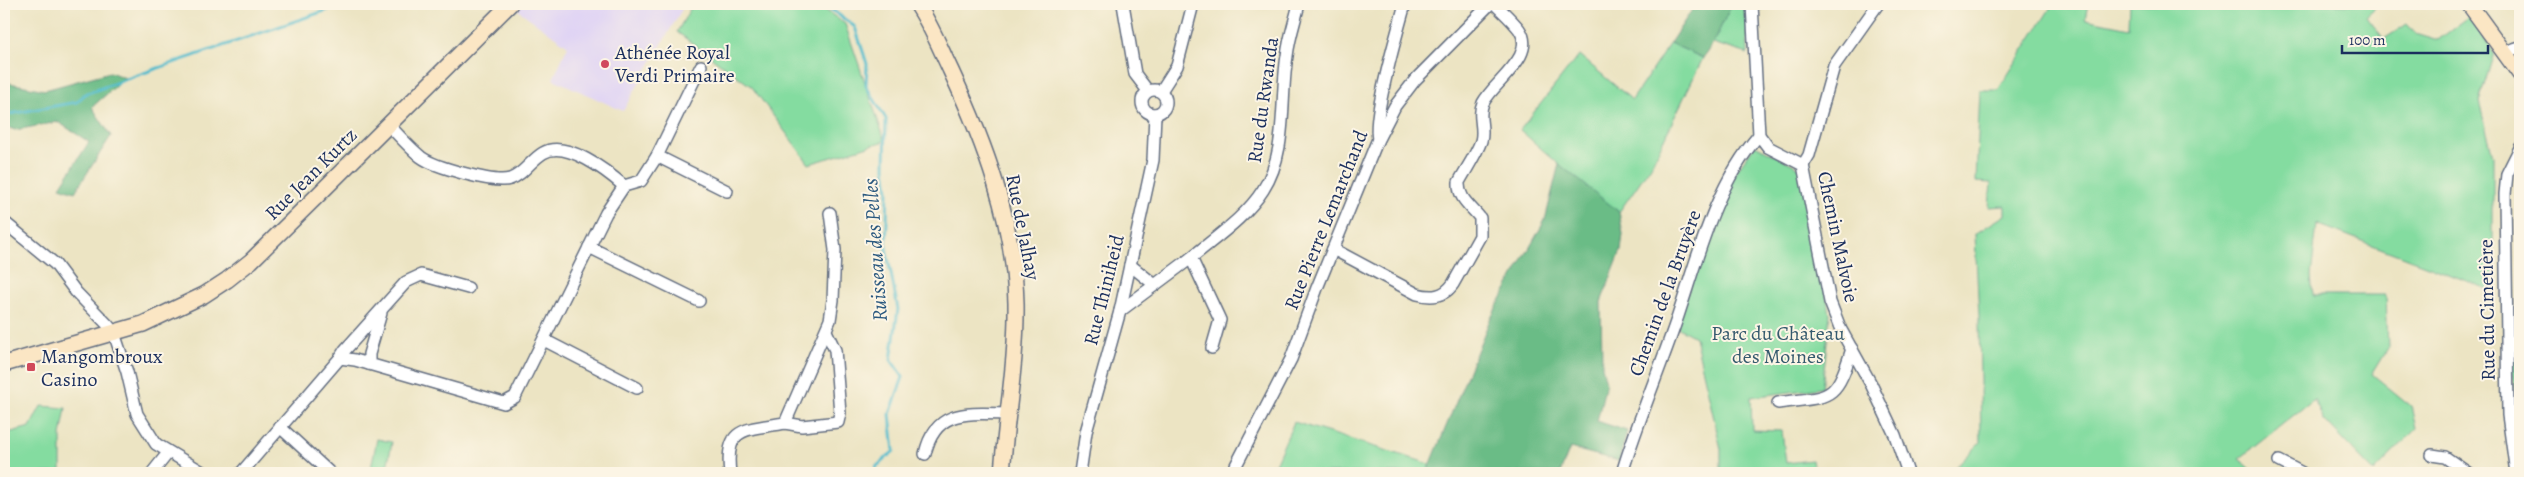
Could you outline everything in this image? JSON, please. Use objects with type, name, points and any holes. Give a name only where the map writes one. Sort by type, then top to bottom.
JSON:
[{"type":"main road","name":"Rue Jean Kurtz","points":[[4,364],[114,333],[179,309],[227,280],[251,261],[510,4]]},
{"type":"main road","name":"Rue de Jalhay","points":[[917,4],[929,21],[976,126],[992,172],[1006,222],[1016,303],[1016,338],[1006,414],[1002,473]]},
{"type":"main road","points":[[2469,4],[2520,74]]},
{"type":"street","points":[[1123,4],[1135,74],[1148,91]]},
{"type":"street","points":[[1148,91],[1162,91],[1177,66],[1193,4]]},
{"type":"street","name":"Rue du Rwanda","points":[[1120,311],[1191,258],[1244,213],[1255,202],[1270,177],[1280,141],[1287,55],[1299,4]]},
{"type":"street","points":[[1378,139],[1376,131],[1381,102],[1405,4]]},
{"type":"street","name":"Rue Pierre Lemarchand","points":[[1232,473],[1291,359],[1378,139],[1395,106],[1415,80],[1490,4]]},
{"type":"street","points":[[1333,249],[1417,294],[1429,297],[1437,296],[1448,290],[1453,284],[1480,236],[1480,218],[1466,204],[1459,188],[1459,182],[1481,141],[1480,114],[1484,102],[1521,56],[1524,45],[1524,38],[1519,28],[1495,4]]},
{"type":"street","points":[[1752,4],[1759,135]]},
{"type":"street","points":[[1802,165],[1809,155],[1834,66],[1874,6]]},
{"type":"street","points":[[2504,52],[2520,47]]},
{"type":"street","points":[[340,358],[369,364],[504,403],[515,397],[606,213],[624,186],[641,181],[657,156],[701,66]]},
{"type":"street","points":[[1148,91],[1143,97],[1142,105],[1147,112],[1155,114]]},
{"type":"street","name":"Rue Thiniheid","points":[[1080,473],[1091,412],[1120,311],[1154,160],[1155,114],[1166,107],[1166,98],[1162,91]]},
{"type":"street","points":[[389,125],[422,158],[435,165],[498,180],[510,179],[544,152],[556,150],[579,156],[607,171],[624,186]]},
{"type":"street","name":"Chemin Malvoie","points":[[1759,135],[1768,147],[1802,165],[1830,302],[1895,435],[1908,473]]},
{"type":"street","name":"Chemin de la Bruyère","points":[[1622,473],[1639,417],[1717,205],[1734,167],[1759,135]]},
{"type":"street","name":"Rue du Cimetière","points":[[2516,473],[2508,415],[2506,194],[2507,174],[2520,148]]},
{"type":"street","points":[[657,156],[727,191]]},
{"type":"street","points":[[785,423],[826,331],[833,300],[835,250],[830,213]]},
{"type":"street","points":[[4,222],[55,264],[76,292],[114,333],[127,372],[137,414],[156,444],[204,473]]},
{"type":"street","points":[[589,247],[700,301]]},
{"type":"street","points":[[1191,258],[1220,320],[1212,348]]},
{"type":"street","points":[[1130,265],[1155,285]]},
{"type":"street","points":[[241,473],[406,282],[421,275],[468,288]]},
{"type":"street","points":[[369,364],[369,354],[382,309]]},
{"type":"street","points":[[730,473],[728,452],[730,442],[737,434],[747,430],[785,423],[802,426],[838,422],[840,413],[835,350],[826,331]]},
{"type":"street","points":[[544,340],[637,388]]},
{"type":"street","points":[[1778,403],[1830,394],[1842,381],[1852,349]]},
{"type":"street","points":[[925,454],[933,430],[943,421],[958,416],[980,413],[1006,414]]},
{"type":"street","points":[[280,427],[330,473]]},
{"type":"street","points":[[152,473],[168,453]]},
{"type":"street","points":[[2432,455],[2445,457],[2468,473]]},
{"type":"street","points":[[2279,460],[2302,473]]},
{"type":"shaded area","name":"Athénée Royal Verdi Primaire","points":[[523,4],[685,4],[623,111],[553,79],[568,46],[518,10]]},
{"type":"green space","points":[[693,4],[817,4],[845,24],[885,141],[809,164],[752,87],[677,32]]},
{"type":"green space","points":[[1696,4],[1732,4],[1713,43],[1703,58],[1670,43]]},
{"type":"green space","points":[[1732,4],[1747,4],[1748,54],[1713,43]]},
{"type":"green space","points":[[2053,4],[2088,4],[2085,19],[2129,28],[2130,4],[2379,4],[2366,16],[2384,39],[2407,24],[2415,33],[2438,40],[2470,16],[2494,53],[2479,102],[2493,156],[2493,252],[2496,292],[2317,224],[2311,276],[2313,295],[2386,295],[2388,348],[2372,374],[2411,406],[2416,429],[2374,472],[2324,420],[2314,399],[2239,459],[2256,473],[1957,473],[1953,470],[1981,442],[1979,317],[1975,234],[2005,215],[2005,206],[1989,207],[1991,183],[1976,182],[1980,90],[1998,90]]},
{"type":"green space","points":[[1670,43],[1703,58],[1651,166],[1619,212],[1571,175],[1520,130],[1579,55],[1632,100]]},
{"type":"green space","points":[[110,72],[125,78],[92,107],[111,136],[75,192],[60,187],[89,142],[58,122],[15,130],[4,126],[4,82],[45,90]]},
{"type":"green space","name":"Parc du Château des Moines","points":[[1755,145],[1800,168],[1830,314],[1822,388],[1751,397],[1752,430],[1782,431],[1786,463],[1812,460],[1814,473],[1721,473],[1721,449],[1695,337],[1675,326],[1730,180]]},
{"type":"green space","points":[[1559,164],[1619,212],[1623,234],[1621,251],[1601,302],[1602,366],[1606,383],[1597,421],[1627,431],[1619,461],[1570,448],[1560,473],[1427,473],[1491,317],[1545,220]]},
{"type":"green space","points":[[2520,347],[2520,464],[2512,361]]},
{"type":"green space","points":[[41,406],[66,408],[61,436],[61,473],[4,473],[4,434],[30,427]]},
{"type":"green space","points":[[1294,422],[1430,464],[1427,473],[1271,473]]},
{"type":"green space","points":[[377,439],[392,442],[386,473],[370,473]]},
{"type":"waterway","points":[[4,115],[77,102],[85,94],[345,4]]},
{"type":"waterway","name":"Ruisseau des Pelles","points":[[824,4],[855,27],[867,64],[866,86],[886,119],[885,168],[888,191],[886,248],[898,309],[891,360],[903,377],[890,414],[894,451],[876,467],[876,473]]},
{"type":"place","name":"Athénée Royal Verdi Primaire","points":[[605,64]]},
{"type":"place","name":"Mangombroux Casino","points":[[31,367]]}]
